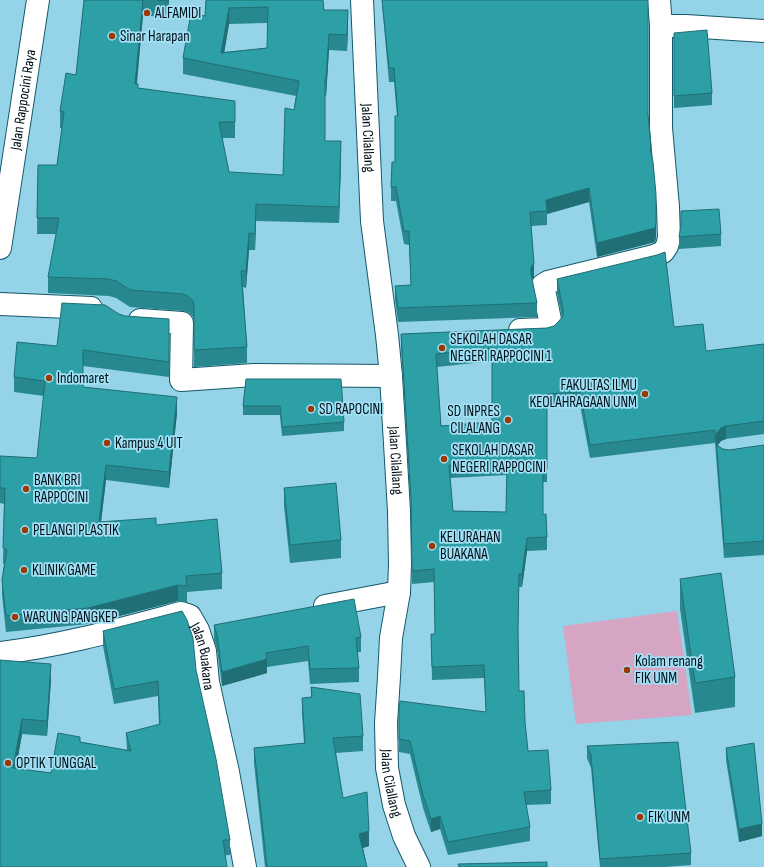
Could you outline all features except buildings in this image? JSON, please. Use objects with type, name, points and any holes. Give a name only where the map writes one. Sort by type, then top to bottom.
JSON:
[{"type":"street","name":"Jalan Rappocini Raya","points":[[0,248],[38,0]]},
{"type":"street","name":"Jalan Cilallang","points":[[362,0],[372,221],[395,334],[391,376],[399,511],[400,564],[399,592],[391,638],[389,669],[386,723],[387,768],[394,805],[404,836],[419,867]]},
{"type":"street","points":[[498,331],[546,330],[550,327],[551,325],[543,285],[548,282],[654,256],[663,252],[667,246],[669,238],[668,207],[661,128],[661,26],[659,0]]},
{"type":"street","points":[[661,26],[686,26],[764,31]]},
{"type":"street","points":[[0,304],[114,312],[126,319],[182,324],[181,380],[254,375],[391,376]]},
{"type":"street","points":[[306,609],[399,592]]},
{"type":"street","name":"Jalan Buakana","points":[[0,653],[30,650],[101,634],[181,613],[190,616],[206,628],[205,651],[208,682],[228,772],[245,867]]},
{"type":"shaded area","name":"Kolam renang FIK UNM","points":[[677,611],[692,715],[576,724],[563,626]]},
{"type":"place","name":"ALFAMIDI","points":[[147,13]]},
{"type":"place","name":"Sinar Harapan","points":[[112,36]]},
{"type":"place","name":"SEKOLAH DASAR NEGERI RAPPOCINI 1","points":[[442,348]]},
{"type":"place","name":"Indomaret","points":[[49,378]]},
{"type":"place","name":"FAKULTAS ILMU KEOLAHRAGAAN UNM","points":[[645,394]]},
{"type":"place","name":"SD RAPOCINI","points":[[311,409]]},
{"type":"place","name":"SD INPRES CILALANG","points":[[508,420]]},
{"type":"place","name":"Kampus 4 UIT","points":[[107,443]]},
{"type":"place","name":"SEKOLAH DASAR NEGERI RAPPOCINI","points":[[444,459]]},
{"type":"place","name":"BANK BRI RAPPOCINI","points":[[26,489]]},
{"type":"place","name":"PELANGI PLASTIK","points":[[25,530]]},
{"type":"place","name":"KELURAHAN BUAKANA","points":[[432,546]]},
{"type":"place","name":"KLINIK GAME","points":[[24,570]]},
{"type":"place","name":"WARUNG PANGKEP","points":[[15,617]]},
{"type":"place","name":"Kolam renang FIK UNM","points":[[627,670]]},
{"type":"place","name":"OPTIK TUNGGAL","points":[[8,763]]},
{"type":"place","name":"FIK UNM","points":[[640,817]]}]
